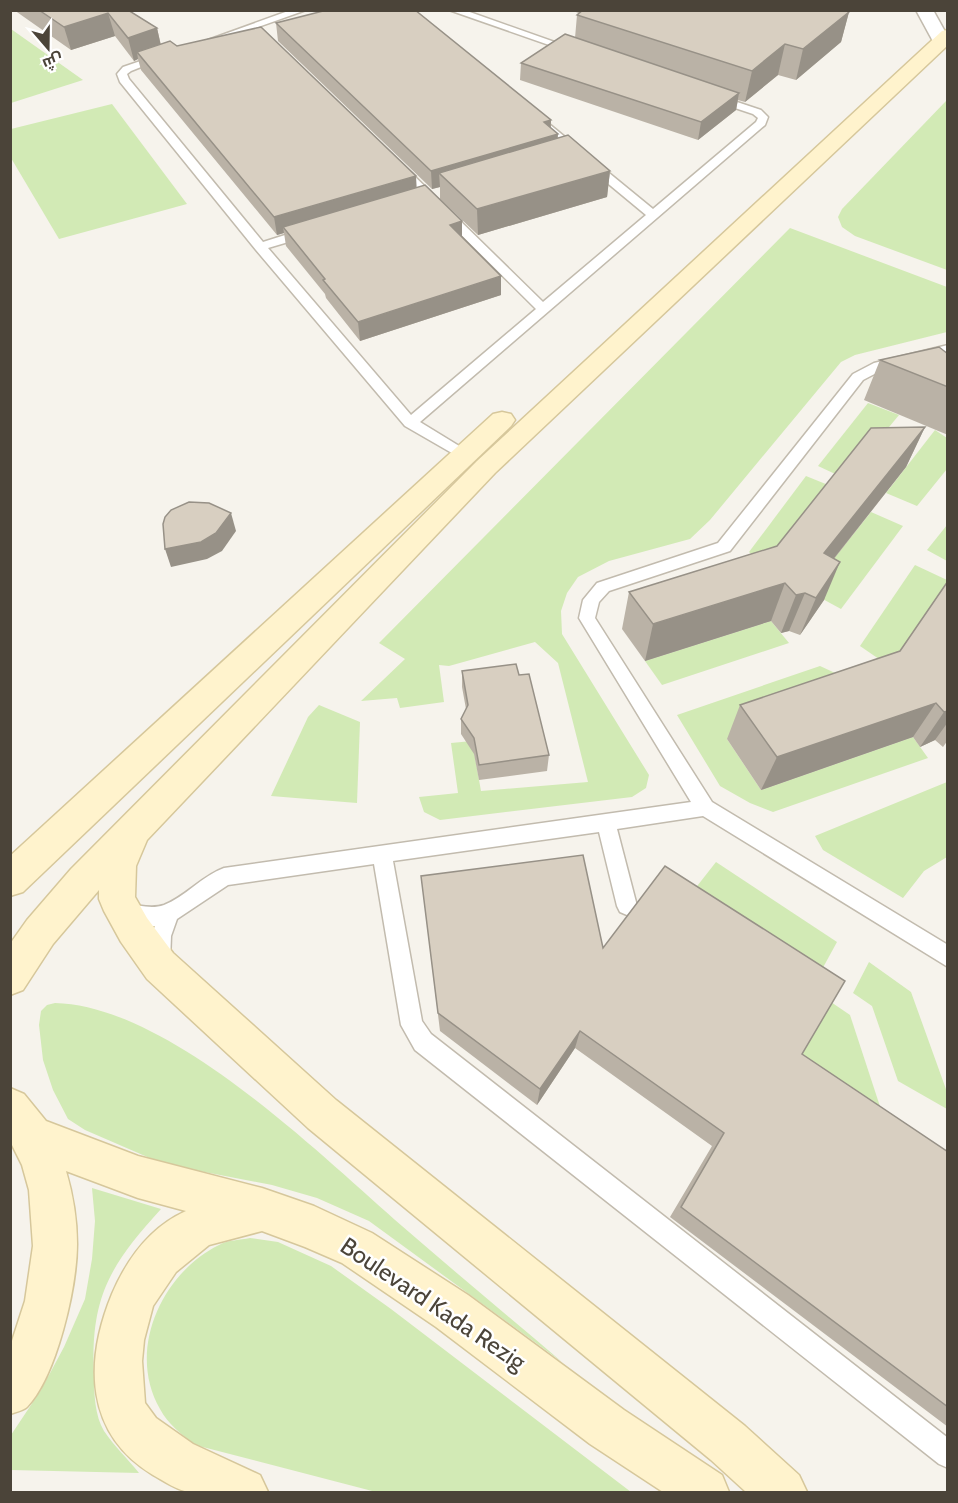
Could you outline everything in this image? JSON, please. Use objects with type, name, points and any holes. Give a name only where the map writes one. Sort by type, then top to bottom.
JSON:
[{"type":"main road","points":[[10,880],[475,461],[939,25]]},
{"type":"main road","points":[[10,977],[40,932],[84,881],[475,461]]},
{"type":"main road","points":[[134,829],[118,866],[117,899],[160,966],[322,1114],[728,1443],[782,1492]]},
{"type":"main road","name":"Boulevard Kada Rezig","points":[[21,1122],[138,1177],[262,1209],[314,1227],[357,1248],[452,1311],[608,1427],[705,1492]]},
{"type":"main road","name":"Boulevard Kada Rezig","points":[[10,1391],[31,1357],[51,1292],[57,1229],[48,1181],[21,1122]]},
{"type":"main road","points":[[243,1492],[178,1462],[138,1435],[120,1404],[118,1359],[126,1318],[136,1293],[160,1255],[189,1232],[262,1209]]},
{"type":"lane","points":[[202,44],[259,30],[302,10]]},
{"type":"lane","points":[[453,10],[588,56]]},
{"type":"lane","points":[[170,54],[127,69],[122,74],[124,80],[260,247],[410,423],[475,461]]},
{"type":"lane","points":[[410,423],[761,123],[763,117],[757,112],[700,93]]},
{"type":"lane","points":[[532,115],[572,154],[654,216]]},
{"type":"lane","points":[[387,156],[544,310]]},
{"type":"lane","points":[[260,247],[316,230]]},
{"type":"lane","points":[[948,349],[879,366],[858,377],[724,547],[603,587],[591,600],[587,618],[705,808],[948,957]]},
{"type":"lane","points":[[125,913],[147,918],[169,913],[224,877],[705,808]]},
{"type":"lane","points":[[606,822],[627,906]]},
{"type":"lane","points":[[382,855],[412,1025],[423,1042],[948,1455]]},
{"type":"lane","points":[[160,966],[160,936],[169,913]]},
{"type":"green space","points":[[11,29],[83,80],[11,103]]},
{"type":"green space","points":[[947,100],[947,270],[855,236],[842,227],[838,217],[842,209]]},
{"type":"green space","points":[[112,104],[187,204],[59,239],[11,158],[11,129]]},
{"type":"green space","points":[[790,228],[947,287],[947,332],[855,355],[841,362],[710,520],[690,539],[609,561],[578,577],[567,593],[561,611],[562,634],[649,775],[646,788],[632,797],[440,820],[424,812],[419,797],[458,793],[451,743],[472,741],[481,791],[588,782],[558,663],[535,642],[449,666],[439,665],[444,702],[400,708],[397,698],[361,701],[405,659],[379,643]]},
{"type":"green space","points":[[868,403],[899,415],[846,479],[818,466]]},
{"type":"green space","points":[[935,430],[947,438],[947,469],[917,506],[886,493]]},
{"type":"green space","points":[[806,476],[838,489],[772,574],[749,552]]},
{"type":"green space","points":[[871,512],[903,526],[841,609],[808,591]]},
{"type":"green space","points":[[947,525],[947,561],[927,550]]},
{"type":"green space","points":[[915,565],[947,580],[947,586],[892,668],[860,646]]},
{"type":"green space","points":[[771,621],[789,643],[662,685],[645,661]]},
{"type":"green space","points":[[820,666],[872,690],[727,739],[761,790],[913,737],[928,758],[773,812],[750,803],[720,786],[677,715]]},
{"type":"green space","points":[[319,705],[360,722],[357,803],[271,796],[308,717]]},
{"type":"green space","points":[[947,782],[947,857],[924,871],[903,898],[823,850],[815,836]]},
{"type":"green space","points":[[716,862],[837,942],[820,973],[694,890]]},
{"type":"green space","points":[[869,962],[911,992],[947,1092],[947,1109],[898,1081],[872,1006],[853,993]]},
{"type":"green space","points":[[828,1000],[850,1015],[892,1143],[786,1071]]},
{"type":"green space","points":[[55,1003],[99,1010],[146,1029],[193,1056],[240,1088],[286,1124],[562,1362],[369,1221],[317,1198],[272,1185],[189,1169],[152,1159],[85,1130],[68,1119],[53,1090],[43,1060],[39,1025],[41,1011],[47,1005]]},
{"type":"green space","points":[[92,1188],[161,1209],[116,1266],[106,1285],[95,1325],[94,1384],[99,1419],[108,1437],[139,1473],[11,1470],[11,1435],[41,1390],[64,1347],[85,1299],[92,1259],[95,1221]]},
{"type":"green space","points":[[250,1238],[278,1242],[331,1266],[631,1492],[376,1492],[195,1445],[180,1433],[163,1414],[150,1386],[147,1362],[149,1339],[155,1315],[166,1294],[181,1274],[199,1258],[219,1245]]},
{"type":"building","points":[[39,10],[128,10],[157,28],[128,38],[108,13],[64,27]]},
{"type":"building","points":[[327,10],[415,10],[551,120],[544,122],[558,134],[431,171],[276,23]]},
{"type":"building","points":[[583,10],[845,10],[849,12],[803,49],[785,44],[752,71],[577,15]]},
{"type":"building","points":[[261,27],[416,176],[274,217],[137,52],[170,41],[177,46]]},
{"type":"building","points":[[565,34],[739,93],[701,122],[521,63]]},
{"type":"building","points":[[568,135],[610,171],[477,209],[439,173]]},
{"type":"building","points":[[425,185],[462,221],[450,225],[501,276],[358,322],[283,227]]},
{"type":"building","points":[[939,347],[948,354],[948,387],[880,360]]},
{"type":"building","points":[[925,427],[824,553],[840,562],[816,598],[805,593],[796,595],[785,583],[653,624],[629,592],[777,546],[871,428]]},
{"type":"building","points":[[189,502],[209,503],[231,513],[216,533],[201,542],[165,549],[163,524],[165,517],[171,510]]},
{"type":"building","points":[[948,581],[948,711],[944,712],[936,703],[777,757],[740,705],[900,651]]},
{"type":"building","points":[[516,664],[519,675],[529,674],[549,755],[479,765],[474,738],[461,719],[468,705],[462,671]]},
{"type":"building","points":[[583,855],[603,948],[665,866],[845,981],[802,1054],[948,1152],[948,1407],[681,1207],[724,1133],[580,1031],[540,1089],[438,1013],[421,876]]}]
